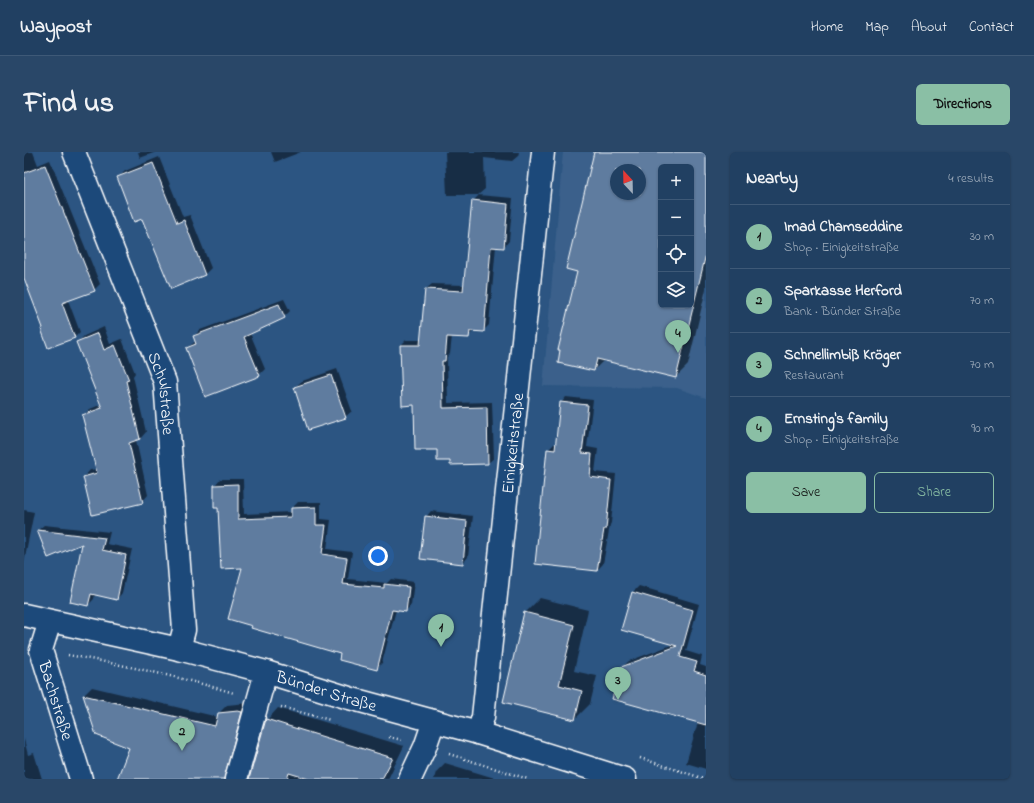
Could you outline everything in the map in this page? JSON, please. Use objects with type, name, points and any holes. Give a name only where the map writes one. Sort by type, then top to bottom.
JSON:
[{"type":"street","name":"Schulstraße","points":[[74,152],[165,382],[184,630],[179,649]]},
{"type":"street","name":"Einigkeitstraße","points":[[478,733],[483,717],[543,152]]},
{"type":"street","name":"Bünder Straße","points":[[24,615],[179,649],[266,672],[349,698],[478,733],[625,779]]},
{"type":"street","name":"Bachstraße","points":[[50,621],[41,650],[80,779]]},
{"type":"street","points":[[236,779],[266,672]]},
{"type":"street","points":[[410,779],[425,747],[434,721]]},
{"type":"path","points":[[104,661],[211,687],[334,721]]},
{"type":"path","points":[[387,736],[528,779]]},
{"type":"shaded area","points":[[563,152],[706,152],[706,398],[677,388],[543,386]]},
{"type":"building","points":[[594,152],[706,152],[706,254],[694,304],[694,164],[658,164],[658,308],[693,308],[676,378],[597,359],[594,371],[558,363],[560,350],[558,350],[577,272],[566,269]]},
{"type":"building","points":[[153,163],[177,223],[184,220],[205,275],[171,289],[142,219],[134,222],[117,177]]},
{"type":"building","points":[[45,165],[95,291],[62,303],[75,338],[48,348],[41,329],[43,328],[24,278],[24,173]]},
{"type":"building","points":[[472,200],[508,204],[504,248],[491,247],[484,332],[470,331],[469,338],[447,337],[445,361],[442,361],[443,408],[487,407],[488,464],[450,465],[450,461],[437,461],[437,450],[415,450],[414,405],[402,406],[400,345],[420,345],[425,289],[463,291]]},
{"type":"building","points":[[279,304],[285,318],[244,337],[260,376],[205,397],[186,348],[196,344],[193,336]]},
{"type":"building","points":[[98,333],[104,350],[115,345],[129,380],[126,381],[140,439],[129,443],[143,503],[92,515],[83,477],[97,473],[82,415],[102,408],[76,342]]},
{"type":"building","points":[[331,375],[346,418],[308,430],[294,387]]},
{"type":"building","points":[[560,402],[588,405],[582,453],[592,454],[590,477],[611,480],[606,529],[604,529],[597,571],[535,564],[547,449],[555,450]]},
{"type":"building","points":[[238,484],[238,519],[291,517],[291,508],[316,507],[316,525],[326,525],[322,554],[347,558],[343,584],[384,588],[384,584],[409,587],[406,612],[392,610],[377,670],[339,660],[340,654],[251,628],[252,626],[228,619],[242,568],[221,569],[218,508],[214,508],[214,485]]},
{"type":"building","points":[[425,516],[467,521],[463,564],[420,559]]},
{"type":"building","points":[[37,530],[105,538],[102,550],[126,555],[117,600],[91,594],[88,606],[70,602],[82,544],[48,558]]},
{"type":"building","points":[[632,592],[693,610],[680,657],[697,662],[694,671],[706,675],[706,725],[612,699],[621,667],[677,646],[621,630]]},
{"type":"building","points":[[524,612],[574,625],[559,685],[582,691],[575,720],[503,702]]},
{"type":"building","points":[[83,695],[215,726],[218,713],[242,712],[224,779],[117,779],[129,748],[96,735]]},
{"type":"building","points":[[266,719],[393,758],[382,779],[309,779],[289,773],[287,779],[249,779]]},
{"type":"place","name":"Ernsting's family","points":[[678,353]]},
{"type":"place","name":"Imad Chamseddine","points":[[441,647]]},
{"type":"place","name":"Schnellimbiß Kröger","points":[[618,700]]},
{"type":"place","name":"Sparkasse Herford","points":[[182,751]]}]
